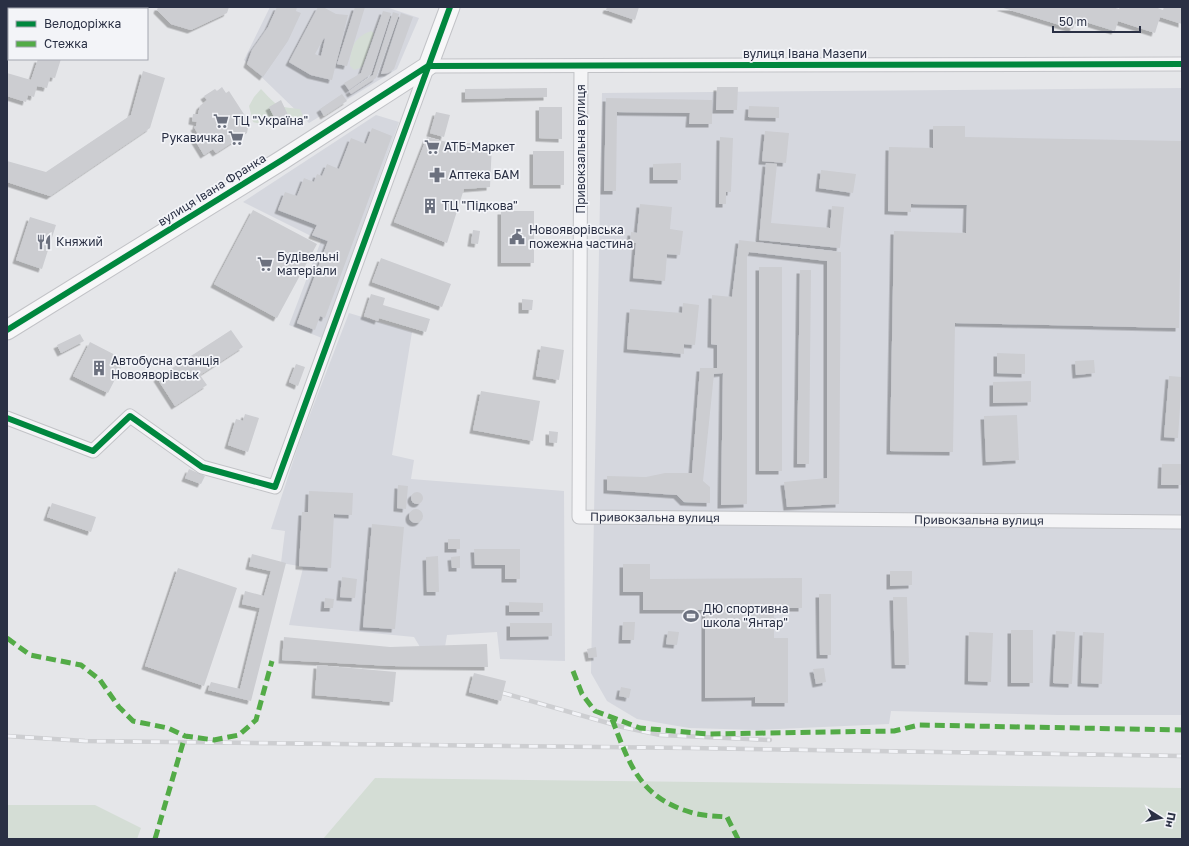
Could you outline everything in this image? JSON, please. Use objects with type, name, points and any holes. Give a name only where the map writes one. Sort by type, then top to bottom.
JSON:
[{"type":"street","points":[[7,418],[93,451],[130,416],[202,466],[275,487],[450,7]]},
{"type":"street","name":"вулиця Івана Мазепи","points":[[428,66],[1182,64]]},
{"type":"street","name":"вулиця Івана Франка","points":[[7,330],[282,160],[428,66]]},
{"type":"street","name":"Привокзальна вулиця","points":[[581,66],[579,517],[1182,522]]},
{"type":"shaded area","points":[[270,7],[386,7],[419,18],[397,69],[309,123],[244,60]]},
{"type":"shaded area","points":[[371,31],[374,33],[363,65],[354,70],[350,66],[354,44],[361,36]]},
{"type":"shaded area","points":[[1182,88],[1181,715],[1058,715],[891,711],[889,724],[758,730],[689,728],[637,719],[607,701],[591,673],[602,93]]},
{"type":"shaded area","points":[[261,89],[277,105],[287,108],[300,109],[303,116],[292,121],[279,121],[265,124],[253,122],[249,106]]},
{"type":"shaded area","points":[[376,115],[399,122],[322,338],[289,325],[321,241],[243,202]]},
{"type":"shaded area","points":[[349,313],[412,332],[392,455],[414,460],[411,479],[564,491],[565,661],[500,659],[497,632],[447,635],[445,647],[420,647],[414,637],[289,625],[303,568],[281,563],[285,531],[271,529],[299,443]]},
{"type":"shaded area","points":[[375,778],[1182,788],[1182,839],[323,839]]},
{"type":"shaded area","points":[[7,805],[95,805],[141,828],[137,839],[7,839]]},
{"type":"building","points":[[158,7],[229,7],[227,13],[191,30],[171,24],[157,10]]},
{"type":"building","points":[[277,7],[297,7],[296,11],[301,13],[288,41],[263,77],[247,64],[252,50],[268,27]]},
{"type":"building","points":[[318,7],[323,7],[336,14],[348,15],[332,80],[311,75],[289,62]],"holes":[[[324,38],[321,56],[315,54]]]},
{"type":"building","points":[[355,7],[365,7],[347,66],[337,64]]},
{"type":"building","points":[[607,7],[639,7],[635,20],[606,10]]},
{"type":"building","points":[[1000,7],[1112,7],[1119,9],[1120,7],[1155,7],[1163,10],[1164,7],[1182,7],[1182,24],[1160,17],[1155,33],[1118,21],[1115,31],[1076,19],[1073,29]]},
{"type":"building","points":[[383,11],[391,13],[371,74],[349,90],[344,83],[361,73]]},
{"type":"building","points":[[393,12],[399,14],[376,78],[351,94],[349,91],[373,75]]},
{"type":"building","points":[[401,13],[413,17],[394,69],[388,73],[381,74]]},
{"type":"building","points":[[38,60],[61,60],[55,78],[50,77],[47,88],[37,86],[34,97],[28,95],[26,102],[7,96],[7,73],[31,80]]},
{"type":"building","points":[[143,71],[165,78],[150,128],[50,196],[7,182],[7,161],[46,172],[131,115]]},
{"type":"building","name":"ТЦ \"Україна\"","points":[[222,87],[226,93],[229,91],[249,122],[247,133],[216,153],[213,149],[204,155],[193,137],[198,134],[194,127],[196,126],[197,122],[192,121],[193,114],[198,114],[200,106],[207,100],[204,96],[215,89],[217,91]]},
{"type":"building","points":[[717,87],[738,87],[737,110],[716,110]]},
{"type":"building","points":[[547,88],[547,97],[465,99],[465,89]]},
{"type":"building","points":[[342,94],[347,101],[324,116],[320,109]]},
{"type":"building","points":[[606,98],[712,100],[712,124],[689,124],[690,113],[617,112],[616,191],[604,191]]},
{"type":"building","points":[[281,100],[288,115],[276,121],[269,107]]},
{"type":"building","points":[[749,106],[779,107],[779,118],[748,117]]},
{"type":"building","points":[[539,107],[562,107],[562,139],[539,138]]},
{"type":"building","points":[[436,112],[450,115],[444,137],[430,133]]},
{"type":"building","points":[[933,126],[965,126],[965,137],[1182,141],[1179,328],[955,323],[953,452],[890,451],[894,231],[966,233],[967,205],[911,204],[911,212],[888,211],[889,147],[933,148]]},
{"type":"building","points":[[372,128],[392,136],[325,318],[320,316],[315,330],[297,323],[328,241],[312,235],[317,225],[278,210],[285,192],[297,196],[304,178],[314,182],[317,174],[322,176],[327,164],[339,169],[351,138],[366,144]]},
{"type":"building","points":[[765,131],[789,133],[786,163],[762,161]]},
{"type":"building","name":"ТЦ \"Підкова\"","points":[[427,137],[451,143],[492,143],[490,187],[464,189],[447,243],[394,222]]},
{"type":"building","points":[[720,137],[733,138],[731,192],[726,192],[726,204],[719,204]]},
{"type":"building","points":[[533,151],[564,151],[564,185],[533,185]]},
{"type":"building","points":[[681,163],[681,180],[653,180],[653,164]]},
{"type":"building","points":[[766,163],[777,164],[771,223],[830,228],[832,206],[844,207],[840,248],[759,240]]},
{"type":"building","points":[[821,170],[856,174],[853,193],[819,188]]},
{"type":"building","points":[[640,204],[672,207],[670,229],[683,231],[680,255],[667,254],[665,281],[633,278],[636,243],[630,243],[631,232],[637,233]]},
{"type":"building","name":"Будівельні матеріали","points":[[253,210],[317,244],[277,318],[214,284]]},
{"type":"building","name":"Новояворівська пожежна частина","points":[[501,211],[534,211],[534,263],[501,263]]},
{"type":"building","points":[[30,217],[56,225],[42,269],[16,260]]},
{"type":"building","points":[[473,230],[480,231],[478,244],[471,243]]},
{"type":"building","points":[[739,240],[841,252],[839,504],[787,507],[784,482],[827,478],[827,261],[749,252],[747,257],[747,504],[721,505],[723,373],[714,374],[703,481],[710,487],[710,503],[684,502],[677,495],[607,490],[607,476],[646,477],[665,473],[692,473],[700,368],[717,368],[717,345],[711,344],[712,295],[732,297]]},
{"type":"building","points":[[381,258],[451,284],[442,307],[372,282]]},
{"type":"building","points":[[759,267],[782,267],[782,471],[759,471]]},
{"type":"building","points":[[800,270],[811,270],[809,464],[797,464]]},
{"type":"building","points":[[371,294],[385,298],[383,305],[430,319],[426,332],[379,318],[378,321],[364,316]]},
{"type":"building","points":[[522,299],[533,300],[532,310],[522,310]]},
{"type":"building","points":[[683,303],[699,305],[695,345],[684,344],[684,354],[627,349],[630,309],[682,313]]},
{"type":"building","points":[[231,330],[243,347],[200,375],[207,385],[175,406],[157,378]]},
{"type":"building","points":[[80,334],[84,341],[61,353],[57,345]]},
{"type":"building","name":"Автобусна станція Новояворівськ","points":[[90,342],[125,360],[108,393],[73,376]]},
{"type":"building","points":[[541,346],[564,350],[559,380],[536,376]]},
{"type":"building","points":[[997,353],[1025,354],[1025,374],[997,373]]},
{"type":"building","points":[[1094,360],[1095,373],[1076,375],[1075,361]]},
{"type":"building","points":[[296,364],[305,367],[298,386],[289,382]]},
{"type":"building","points":[[1169,376],[1182,377],[1178,438],[1164,437]]},
{"type":"building","points":[[1031,381],[1031,402],[993,403],[993,382]]},
{"type":"building","points":[[481,391],[540,401],[533,441],[473,430]]},
{"type":"building","points":[[245,414],[259,418],[248,452],[228,445],[236,419],[243,421]]},
{"type":"building","points":[[1017,415],[1019,460],[986,462],[984,416]]},
{"type":"building","points":[[549,431],[558,432],[557,443],[549,442]]},
{"type":"building","points":[[1162,464],[1182,464],[1182,485],[1161,485]]},
{"type":"building","points":[[189,469],[205,476],[201,484],[185,478]]},
{"type":"building","points":[[398,485],[408,486],[406,509],[397,508]]},
{"type":"building","points":[[309,491],[353,493],[352,515],[334,514],[331,568],[299,566],[302,512],[308,512]]},
{"type":"building","points":[[415,492],[419,492],[423,498],[419,504],[415,504],[411,500],[411,496]]},
{"type":"building","points":[[52,503],[96,517],[91,532],[47,517]]},
{"type":"building","points":[[416,509],[421,511],[423,516],[421,521],[416,523],[411,521],[409,516],[411,511]]},
{"type":"building","points":[[372,524],[404,527],[395,629],[363,627]]},
{"type":"building","points":[[448,539],[460,539],[460,549],[448,549]]},
{"type":"building","points":[[474,549],[520,549],[520,579],[505,579],[505,565],[475,565]]},
{"type":"building","points":[[252,554],[286,563],[251,701],[208,690],[211,682],[240,689],[260,608],[242,604],[245,591],[264,596],[271,571],[249,566]]},
{"type":"building","points":[[438,556],[439,592],[427,592],[426,557]]},
{"type":"building","points":[[460,556],[460,568],[452,568],[451,557]]},
{"type":"building","points":[[623,564],[650,564],[650,579],[802,578],[802,608],[774,608],[774,638],[788,638],[788,703],[755,703],[755,697],[705,698],[705,610],[643,610],[643,592],[623,592]]},
{"type":"building","points":[[178,568],[237,588],[204,686],[145,666]]},
{"type":"building","points":[[890,571],[912,571],[912,585],[890,586]]},
{"type":"building","points":[[342,577],[357,579],[355,598],[340,597]]},
{"type":"building","points":[[819,594],[831,594],[831,655],[820,655]]},
{"type":"building","points":[[893,597],[907,597],[909,665],[895,665]]},
{"type":"building","points":[[325,598],[334,599],[333,608],[324,608]]},
{"type":"building","points":[[509,602],[543,603],[543,612],[509,612]]},
{"type":"building","points":[[623,622],[635,622],[634,640],[622,640]]},
{"type":"building","points":[[510,623],[552,623],[552,636],[510,637]]},
{"type":"building","points":[[1011,630],[1033,630],[1033,683],[1011,683]]},
{"type":"building","points":[[668,631],[679,632],[677,645],[666,644]]},
{"type":"building","points":[[1056,631],[1075,632],[1072,684],[1053,683]]},
{"type":"building","points":[[969,632],[993,633],[991,682],[968,681]]},
{"type":"building","points":[[1083,632],[1104,633],[1102,684],[1081,683]]},
{"type":"building","points":[[284,637],[390,647],[487,644],[488,667],[392,666],[282,660]]},
{"type":"building","points":[[596,647],[597,657],[589,658],[587,649]]},
{"type":"building","points":[[317,665],[396,672],[393,702],[315,695]]},
{"type":"building","points":[[824,668],[826,682],[816,684],[813,669]]},
{"type":"building","points":[[474,673],[506,681],[501,701],[469,692]]},
{"type":"building","points":[[621,687],[631,689],[629,698],[619,696]]},
{"type":"railway","points":[[503,693],[622,727],[660,735],[770,740]]},
{"type":"railway","points":[[7,736],[85,741],[690,748],[1182,756]]},
{"type":"marked path","points":[[7,638],[30,655],[81,665],[100,680],[119,707],[133,721],[168,728],[185,736],[214,740],[239,735],[256,720],[272,661]]},
{"type":"marked path","points":[[573,671],[582,694],[595,711],[640,728],[708,734],[894,731],[919,725],[1182,730]]},
{"type":"marked path","points":[[612,719],[632,765],[639,778],[649,789],[661,799],[675,807],[697,814],[727,817],[738,839]]},
{"type":"marked path","points":[[155,839],[185,736]]},
{"type":"cycle path","points":[[7,418],[93,451],[130,416],[202,467],[275,487],[450,7]]},
{"type":"cycle path","points":[[428,66],[1182,64]]},
{"type":"cycle path","points":[[7,330],[282,160],[428,66]]},
{"type":"place","name":"ТЦ \"Україна\"","points":[[221,121]]},
{"type":"place","name":"Рукавичка","points":[[236,138]]},
{"type":"place","name":"АТБ-Маркет","points":[[432,147]]},
{"type":"place","name":"Аптека БАМ","points":[[437,175]]},
{"type":"place","name":"ТЦ \"Підкова\"","points":[[430,206]]},
{"type":"place","name":"Новояворівська пожежна частина","points":[[517,237]]},
{"type":"place","name":"Княжий","points":[[44,242]]},
{"type":"place","name":"Будівельні матеріали","points":[[265,264]]},
{"type":"place","name":"Автобусна станція Новояворівськ","points":[[99,368]]},
{"type":"place","name":"ДЮ спортивна школа \"Янтар\"","points":[[691,616]]}]
